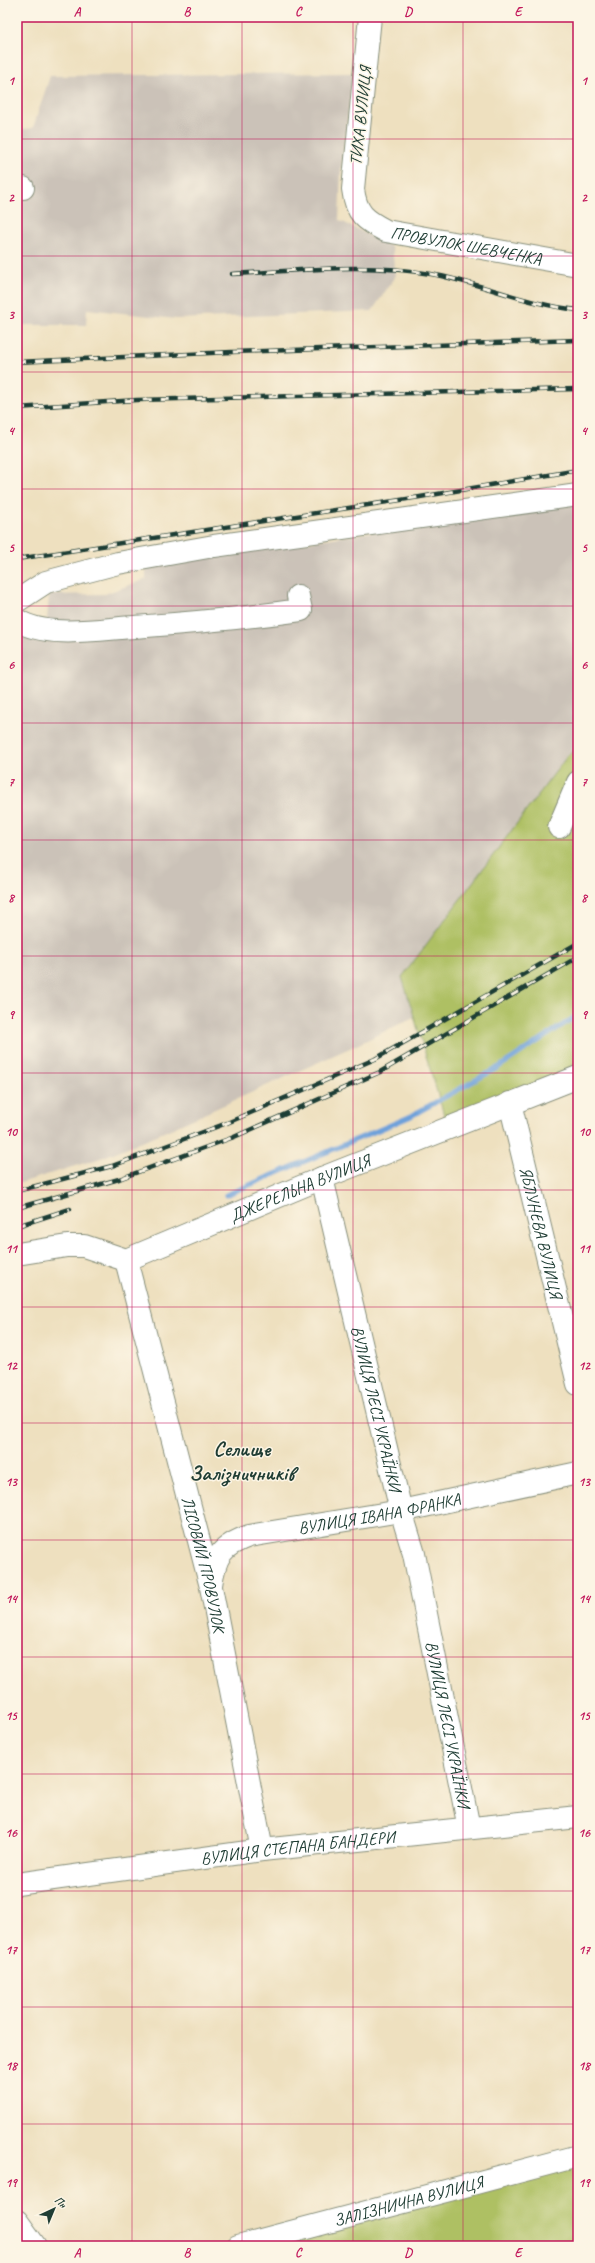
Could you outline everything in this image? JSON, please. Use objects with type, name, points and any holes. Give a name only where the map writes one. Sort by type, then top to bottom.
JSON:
[{"type":"street","name":"ТИХА ВУЛИЦЯ","points":[[360,213],[354,204],[353,189],[370,17]]},
{"type":"street","name":"ПРОВУЛОК ШЕВЧЕНКА","points":[[360,213],[370,222],[386,231],[578,265]]},
{"type":"street","points":[[17,601],[46,582],[73,574],[133,561],[214,546],[578,495]]},
{"type":"street","points":[[17,620],[39,628],[71,631],[216,622],[301,610],[298,596]]},
{"type":"street","points":[[559,827],[578,782]]},
{"type":"street","name":"ДЖЕРЕЛЬНА ВУЛИЦЯ","points":[[126,1260],[322,1178],[578,1077]]},
{"type":"street","name":"ЯБЛУНЕВА ВУЛИЦЯ","points":[[510,1103],[578,1384]]},
{"type":"street","name":"ВУЛИЦЯ ЛЕСІ УКРАЇНКИ","points":[[322,1178],[401,1511],[414,1554],[469,1828]]},
{"type":"street","points":[[17,1254],[67,1246],[84,1246],[126,1260]]},
{"type":"street","name":"ЛІСОВИЙ ПРОВУЛОК","points":[[126,1260],[210,1587],[262,1850]]},
{"type":"street","name":"ВУЛИЦЯ ІВАНА ФРАНКА","points":[[210,1587],[216,1560],[223,1549],[236,1541],[249,1536],[401,1511],[578,1473]]},
{"type":"street","name":"ВУЛИЦЯ СТЕПАНА БАНДЕРИ","points":[[17,1884],[262,1850],[578,1817]]},
{"type":"street","name":"ЗАЛІЗНИЧНА ВУЛИЦЯ","points":[[238,2246],[578,2156]]},
{"type":"street","points":[[17,2222],[34,2246]]},
{"type":"shaded area","points":[[353,73],[341,169],[339,220],[392,247],[395,277],[372,311],[176,319],[87,309],[86,325],[17,325],[17,130],[33,128],[50,76]]},
{"type":"shaded area","points":[[578,500],[578,923],[426,1011],[363,1042],[164,1132],[101,1158],[17,1184],[17,632],[46,634],[49,595],[105,594],[146,579],[146,567]]},
{"type":"green space","points":[[578,748],[578,1077],[448,1128],[402,977],[568,755]]},
{"type":"green space","points":[[578,2156],[578,2246],[238,2246]]},
{"type":"waterway","points":[[226,1195],[409,1117],[499,1067],[578,1015]]},
{"type":"railway","points":[[232,274],[332,268],[406,270],[450,278],[541,304],[578,310]]},
{"type":"railway","points":[[17,362],[232,352],[578,340]]},
{"type":"railway","points":[[17,408],[137,400],[578,389]]},
{"type":"railway","points":[[17,559],[420,497],[578,470]]},
{"type":"railway","points":[[17,1191],[112,1166],[227,1123],[375,1059],[578,943]]},
{"type":"railway","points":[[17,1208],[119,1179],[234,1137],[380,1072],[578,957]]},
{"type":"railway","points":[[17,1226],[70,1209]]},
{"type":"district","name":"Селище Залізничників","points":[[242,1461]]}]
